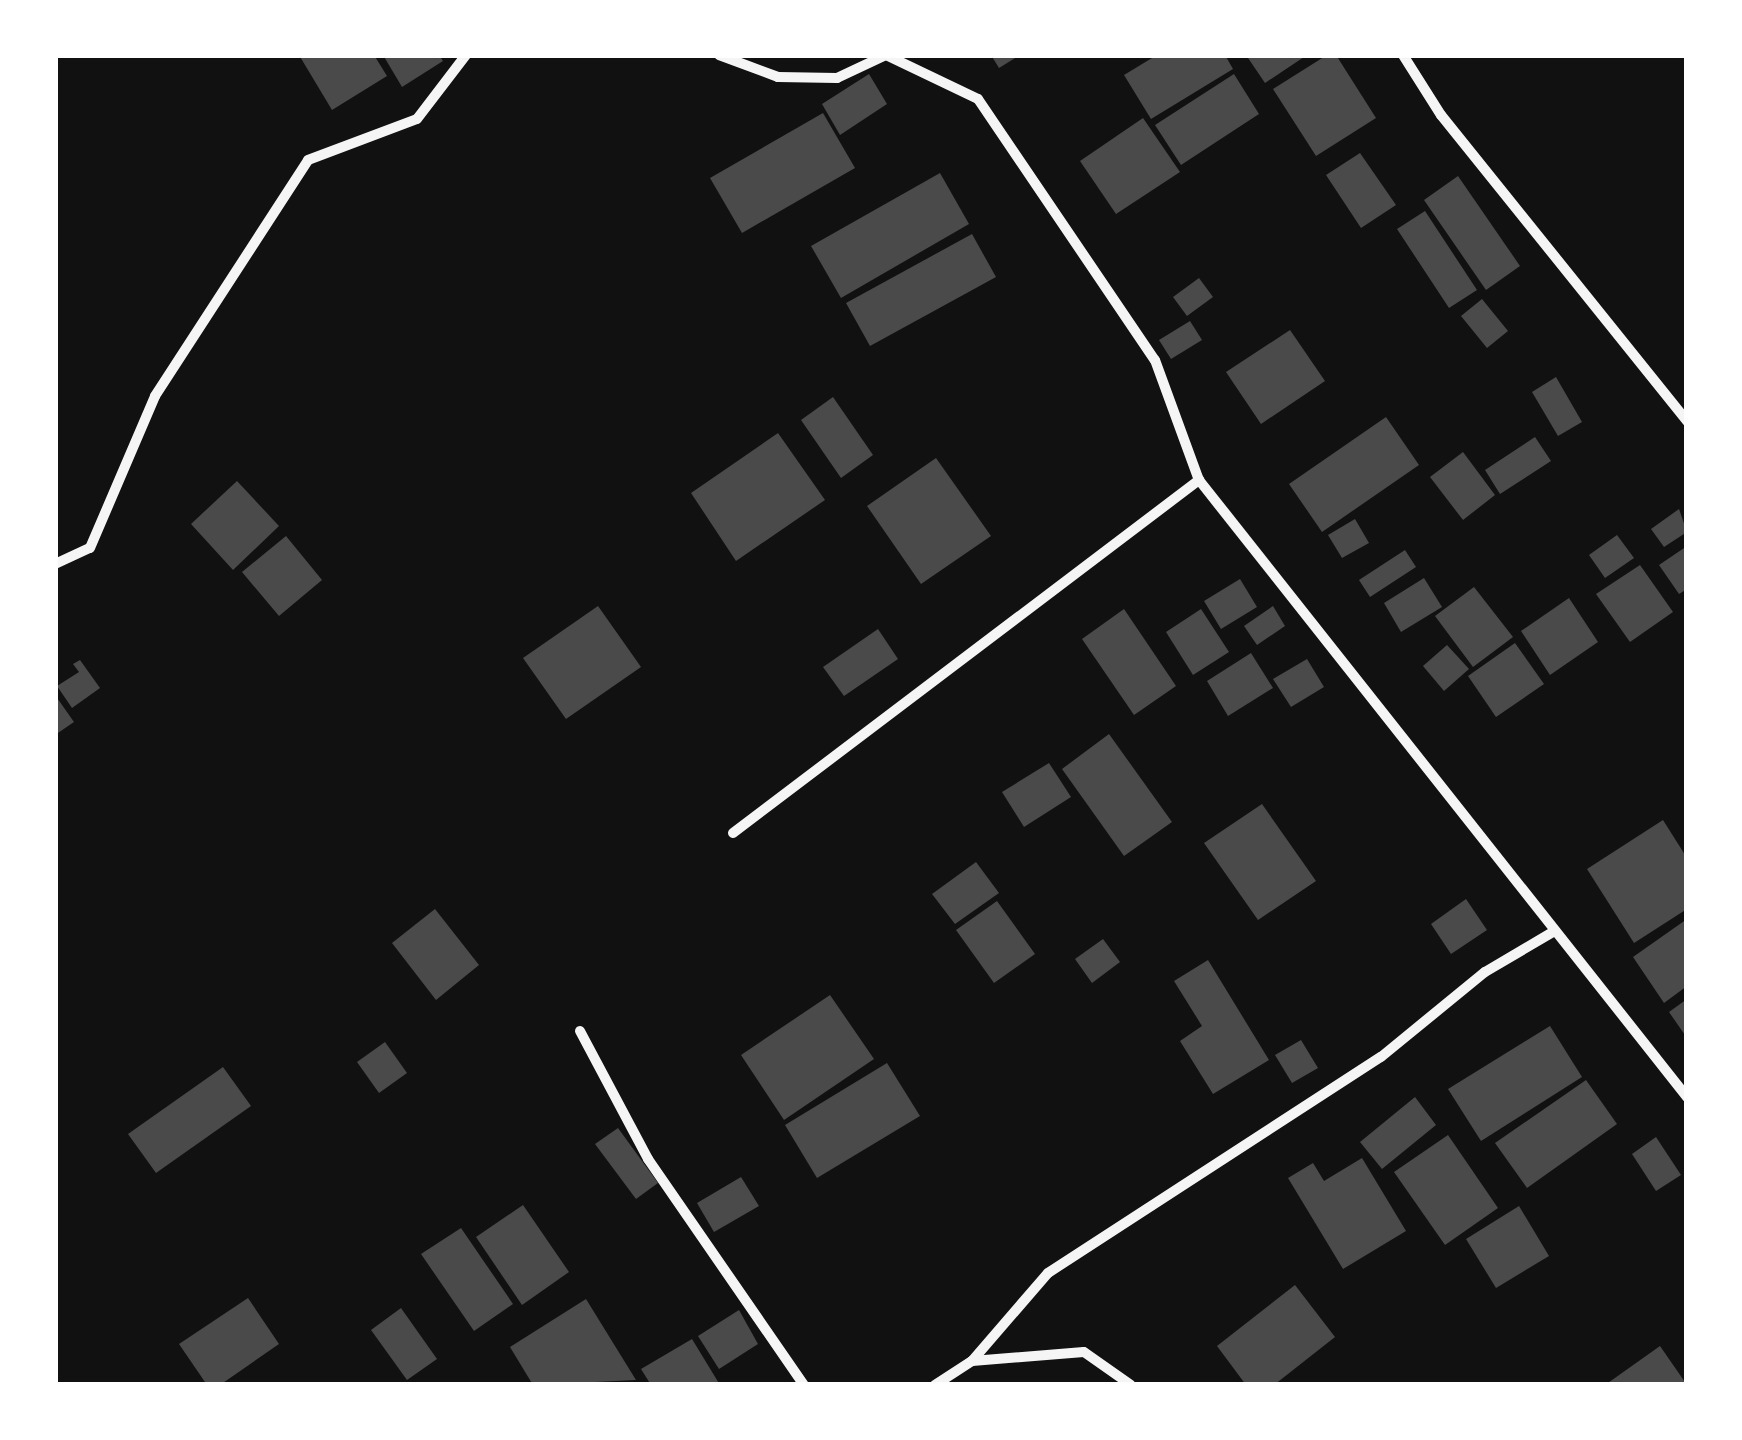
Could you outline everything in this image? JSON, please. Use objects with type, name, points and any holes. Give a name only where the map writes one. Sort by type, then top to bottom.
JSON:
[{"type":"street","points":[[55,564],[90,548],[155,396],[308,160],[417,119],[466,55]]},
{"type":"street","points":[[720,55],[778,77],[837,78],[886,55],[978,99],[1155,360],[1199,480],[1687,1097]]},
{"type":"street","points":[[1403,55],[1441,115],[1687,420]]},
{"type":"street","points":[[733,834],[1199,480]]},
{"type":"street","points":[[935,1385],[972,1361],[1002,1321],[1063,1263],[1381,1057],[1484,972],[1553,932]]},
{"type":"street","points":[[580,1031],[648,1159],[804,1385]]},
{"type":"street","points":[[972,1361],[1084,1352],[1131,1385]]},
{"type":"building","points":[[299,55],[374,55],[387,76],[332,110]]},
{"type":"building","points":[[383,55],[439,55],[443,61],[402,87]]},
{"type":"building","points":[[991,55],[1020,55],[999,68]]},
{"type":"building","points":[[1157,55],[1225,55],[1233,69],[1151,119],[1124,75]]},
{"type":"building","points":[[1246,55],[1307,55],[1265,83]]},
{"type":"building","points":[[1327,55],[1336,55],[1376,118],[1316,156],[1273,89]]},
{"type":"building","points":[[869,74],[887,104],[840,135],[822,104]]},
{"type":"building","points":[[1234,74],[1259,114],[1181,165],[1155,125]]},
{"type":"building","points":[[823,113],[855,168],[742,233],[710,178]]},
{"type":"building","points":[[1143,118],[1180,172],[1116,214],[1080,161]]},
{"type":"building","points":[[1360,153],[1396,205],[1361,228],[1326,175]]},
{"type":"building","points":[[940,173],[969,224],[841,298],[811,246]]},
{"type":"building","points":[[1458,176],[1520,266],[1486,290],[1424,200]]},
{"type":"building","points":[[1425,211],[1477,290],[1449,308],[1397,229]]},
{"type":"building","points":[[972,234],[996,277],[870,346],[846,303]]},
{"type":"building","points":[[1199,278],[1213,297],[1187,316],[1173,297]]},
{"type":"building","points":[[1482,299],[1508,331],[1487,348],[1461,316]]},
{"type":"building","points":[[1190,321],[1202,340],[1171,359],[1159,340]]},
{"type":"building","points":[[1290,330],[1325,381],[1261,424],[1226,372]]},
{"type":"building","points":[[1556,377],[1582,422],[1558,436],[1532,392]]},
{"type":"building","points":[[833,397],[873,455],[841,478],[801,420]]},
{"type":"building","points":[[1386,417],[1419,465],[1322,532],[1289,484]]},
{"type":"building","points":[[778,433],[825,500],[736,561],[691,493]]},
{"type":"building","points":[[1535,437],[1551,461],[1500,494],[1485,470]]},
{"type":"building","points":[[1463,452],[1495,495],[1463,520],[1430,477]]},
{"type":"building","points":[[936,458],[991,536],[921,584],[867,506]]},
{"type":"building","points":[[237,481],[279,526],[233,570],[191,524]]},
{"type":"building","points":[[1679,509],[1687,532],[1664,547],[1651,529]]},
{"type":"building","points":[[1355,519],[1369,543],[1342,558],[1328,535]]},
{"type":"building","points":[[1617,535],[1634,558],[1605,578],[1589,555]]},
{"type":"building","points":[[286,536],[322,580],[279,616],[242,572]]},
{"type":"building","points":[[1687,546],[1687,589],[1679,594],[1659,565]]},
{"type":"building","points":[[1405,550],[1416,567],[1370,597],[1359,580]]},
{"type":"building","points":[[1640,565],[1673,612],[1630,642],[1596,594]]},
{"type":"building","points":[[1424,578],[1442,607],[1401,632],[1384,603]]},
{"type":"building","points":[[1240,579],[1257,607],[1221,629],[1204,601]]},
{"type":"building","points":[[1474,587],[1513,637],[1473,667],[1435,616]]},
{"type":"building","points":[[1569,598],[1598,642],[1550,675],[1521,631]]},
{"type":"building","points":[[598,606],[641,667],[566,719],[523,658]]},
{"type":"building","points":[[1273,606],[1285,626],[1257,645],[1244,626]]},
{"type":"building","points":[[1124,609],[1176,686],[1134,715],[1082,639]]},
{"type":"building","points":[[1201,609],[1229,652],[1193,675],[1166,632]]},
{"type":"building","points":[[878,629],[898,659],[844,696],[823,667]]},
{"type":"building","points":[[1515,643],[1544,684],[1496,717],[1468,676]]},
{"type":"building","points":[[1447,645],[1469,669],[1444,691],[1423,666]]},
{"type":"building","points":[[1251,653],[1273,688],[1228,716],[1207,681]]},
{"type":"building","points":[[1307,659],[1324,687],[1291,707],[1273,679]]},
{"type":"building","points":[[80,660],[100,688],[72,708],[57,686],[79,672],[73,664]]},
{"type":"building","points":[[55,695],[74,722],[55,735]]},
{"type":"building","points":[[1109,734],[1172,822],[1124,856],[1062,769]]},
{"type":"building","points":[[1049,763],[1071,797],[1024,827],[1002,792]]},
{"type":"building","points":[[1262,804],[1316,881],[1258,920],[1204,843]]},
{"type":"building","points":[[1663,820],[1687,858],[1687,909],[1634,943],[1587,869]]},
{"type":"building","points":[[976,862],[999,893],[955,924],[932,894]]},
{"type":"building","points":[[1466,899],[1487,930],[1451,954],[1431,924]]},
{"type":"building","points":[[997,901],[1035,954],[994,983],[956,930]]},
{"type":"building","points":[[435,909],[479,965],[436,1000],[392,943]]},
{"type":"building","points":[[1687,919],[1687,986],[1664,1003],[1633,957]]},
{"type":"building","points":[[1103,939],[1120,962],[1092,983],[1075,959]]},
{"type":"building","points":[[1208,960],[1269,1060],[1213,1094],[1180,1041],[1202,1026],[1174,981]]},
{"type":"building","points":[[830,995],[874,1059],[784,1120],[741,1055]]},
{"type":"building","points":[[1687,999],[1687,1038],[1669,1012]]},
{"type":"building","points":[[1550,1026],[1582,1077],[1481,1141],[1448,1089]]},
{"type":"building","points":[[1301,1040],[1318,1068],[1292,1083],[1275,1055]]},
{"type":"building","points":[[385,1042],[407,1073],[379,1093],[357,1062]]},
{"type":"building","points":[[887,1063],[920,1116],[817,1178],[785,1125]]},
{"type":"building","points":[[223,1067],[251,1106],[156,1173],[128,1134]]},
{"type":"building","points":[[1586,1080],[1617,1124],[1527,1188],[1495,1143]]},
{"type":"building","points":[[1415,1097],[1436,1125],[1382,1169],[1360,1142]]},
{"type":"building","points":[[618,1128],[658,1183],[636,1199],[595,1144]]},
{"type":"building","points":[[1448,1135],[1498,1208],[1445,1245],[1394,1172]]},
{"type":"building","points":[[1656,1137],[1681,1175],[1656,1191],[1632,1154]]},
{"type":"building","points":[[1362,1158],[1406,1231],[1343,1269],[1288,1178],[1313,1163],[1324,1181]]},
{"type":"building","points":[[741,1177],[759,1206],[714,1232],[697,1203]]},
{"type":"building","points":[[523,1205],[569,1272],[522,1305],[476,1237]]},
{"type":"building","points":[[1519,1206],[1549,1256],[1496,1288],[1466,1239]]},
{"type":"building","points":[[461,1228],[513,1304],[474,1331],[421,1254]]},
{"type":"building","points":[[1295,1285],[1335,1337],[1274,1385],[1246,1385],[1217,1346]]},
{"type":"building","points":[[248,1298],[279,1344],[220,1385],[207,1385],[179,1344]]},
{"type":"building","points":[[586,1299],[636,1380],[533,1385],[510,1347]]},
{"type":"building","points":[[401,1308],[437,1359],[407,1380],[371,1330]]},
{"type":"building","points":[[739,1310],[758,1344],[719,1369],[698,1336]]},
{"type":"building","points":[[692,1339],[720,1385],[651,1385],[641,1369]]},
{"type":"building","points":[[1660,1346],[1687,1385],[1605,1385]]}]
